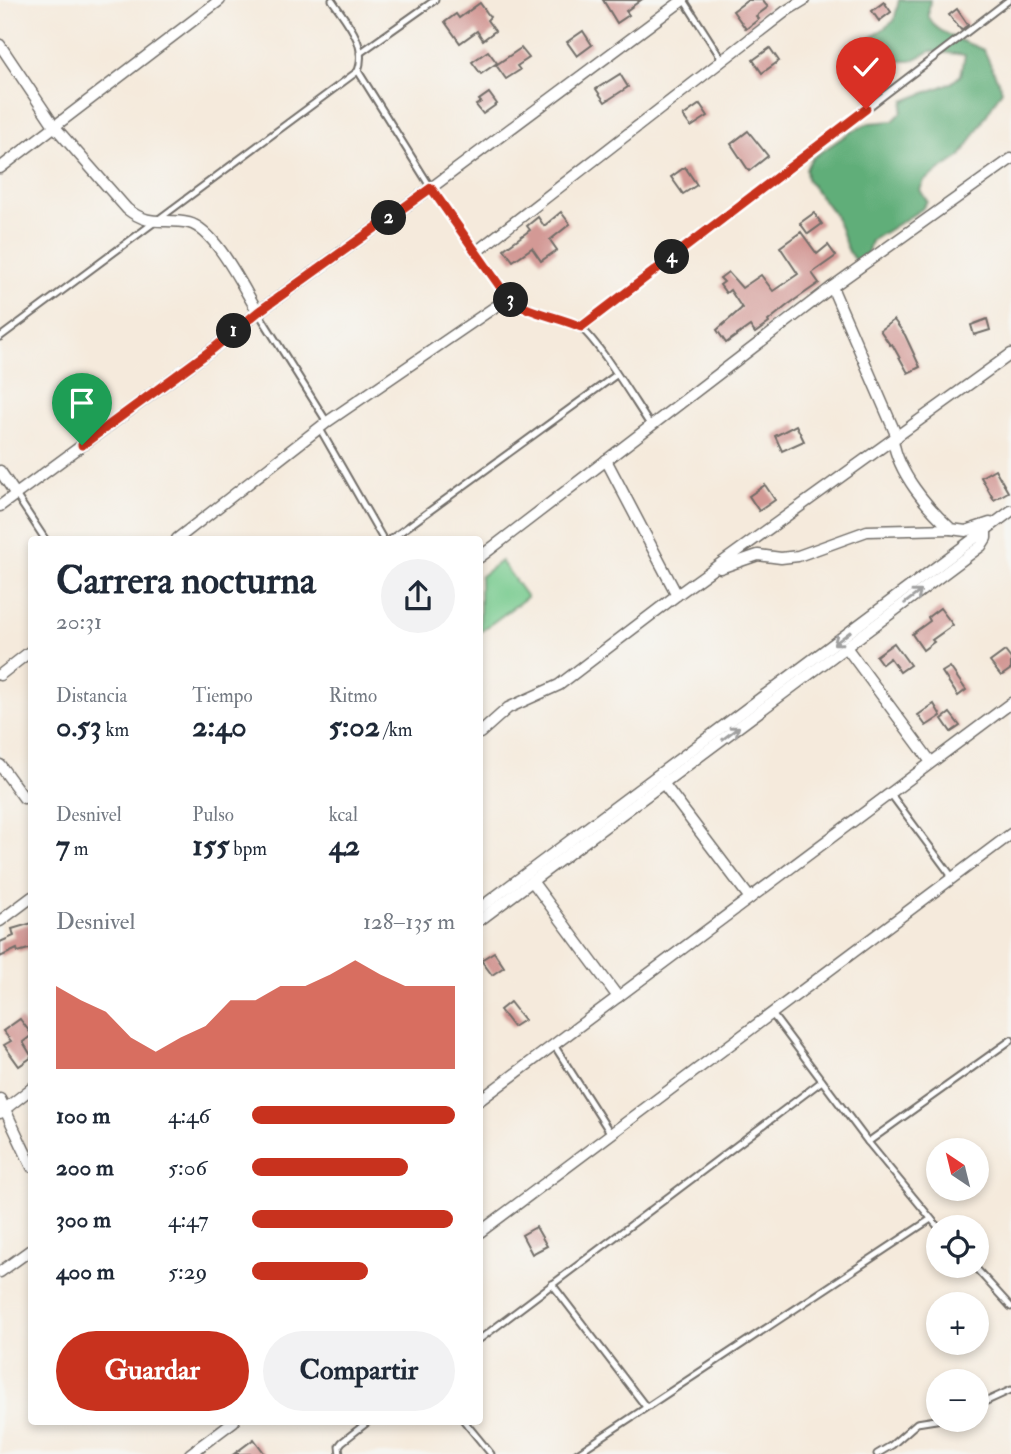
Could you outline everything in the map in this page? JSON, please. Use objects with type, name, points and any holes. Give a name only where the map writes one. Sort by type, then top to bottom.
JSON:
[{"type":"street","points":[[0,168],[220,0]]},
{"type":"street","points":[[0,506],[214,348],[258,312],[431,188],[684,0]]},
{"type":"street","points":[[476,252],[786,11],[804,0]]},
{"type":"street","points":[[0,44],[55,127],[127,209],[139,219],[191,224],[210,236],[258,312]]},
{"type":"street","points":[[483,555],[832,287],[1011,159]]},
{"type":"street","points":[[832,287],[895,438],[899,462],[913,485],[951,529]]},
{"type":"street","points":[[181,536],[324,425],[508,298]]},
{"type":"street","points":[[483,730],[508,708],[559,685],[677,595],[1011,354]]},
{"type":"street","points":[[606,460],[677,595]]},
{"type":"street","points":[[0,471],[15,493]]},
{"type":"street","points":[[483,906],[1011,511]]},
{"type":"street","points":[[709,572],[758,555],[781,558],[798,556],[867,531],[966,531],[997,521]]},
{"type":"street","points":[[483,918],[981,546],[986,538],[986,530]]},
{"type":"street","points":[[846,647],[931,762]]},
{"type":"street","points":[[0,675],[28,653]]},
{"type":"street","points":[[483,1098],[1011,703]]},
{"type":"street","points":[[0,765],[24,798]]},
{"type":"street","points":[[663,783],[750,898]]},
{"type":"street","points":[[483,1230],[1011,834]]},
{"type":"street","points":[[532,881],[618,997]]},
{"type":"street","points":[[0,921],[28,900]]},
{"type":"street","points":[[28,1091],[2,1107],[28,1159]]},
{"type":"street","points":[[0,1272],[28,1252]]},
{"type":"street","points":[[190,1454],[229,1425]]},
{"type":"lane","points":[[332,0],[354,32],[360,53],[358,71],[431,188],[508,298],[522,308],[581,327],[651,426]]},
{"type":"lane","points":[[360,53],[435,0]]},
{"type":"lane","points":[[684,0],[723,61]]},
{"type":"lane","points":[[581,327],[1009,0]]},
{"type":"lane","points":[[0,337],[358,71]]},
{"type":"lane","points":[[258,312],[324,425],[381,536]]},
{"type":"lane","points":[[395,536],[616,375]]},
{"type":"lane","points":[[15,493],[43,536]]},
{"type":"lane","points":[[890,793],[953,878]]},
{"type":"lane","points":[[771,1014],[868,1142],[928,1215]]},
{"type":"lane","points":[[868,1142],[1011,1040]]},
{"type":"lane","points":[[554,1045],[611,1134]]},
{"type":"lane","points":[[483,1337],[822,1081]]},
{"type":"lane","points":[[576,1454],[926,1222]]},
{"type":"lane","points":[[985,1278],[1011,1307]]},
{"type":"lane","points":[[552,1284],[646,1408]]},
{"type":"lane","points":[[989,1400],[1011,1390]]},
{"type":"lane","points":[[877,1454],[918,1423],[926,1422]]},
{"type":"lane","points":[[340,1454],[339,1446],[342,1441],[364,1425]]},
{"type":"lane","points":[[467,1425],[491,1454]]},
{"type":"green space","points":[[899,0],[930,0],[929,15],[932,23],[944,33],[984,50],[1002,90],[961,156],[924,181],[920,190],[927,201],[922,209],[871,241],[863,267],[860,267],[848,251],[836,217],[807,179],[806,169],[811,159],[849,133],[869,123],[893,121],[902,112],[904,101],[951,83],[961,75],[965,55],[931,51],[911,61],[889,61],[870,53],[864,43],[894,21]]},
{"type":"green space","points":[[501,561],[527,597],[483,630],[483,575]]},
{"type":"building","points":[[603,0],[641,0],[626,11],[629,15],[617,23]]},
{"type":"building","points":[[748,0],[762,0],[768,7],[756,16],[759,19],[746,29],[733,11]]},
{"type":"building","points":[[884,2],[891,12],[879,21],[872,11]]},
{"type":"building","points":[[480,3],[490,17],[487,20],[495,31],[483,40],[477,31],[460,43],[445,22],[456,14],[459,18]]},
{"type":"building","points":[[957,9],[968,25],[961,30],[949,15]]},
{"type":"building","points":[[583,31],[592,45],[577,56],[567,42]]},
{"type":"building","points":[[521,48],[529,58],[517,66],[520,70],[506,79],[496,65]]},
{"type":"building","points":[[770,48],[779,61],[762,73],[753,60]]},
{"type":"building","points":[[488,51],[497,63],[481,74],[472,62]]},
{"type":"building","points":[[620,74],[628,87],[605,102],[596,89]]},
{"type":"building","points":[[489,93],[497,104],[483,114],[476,105]]},
{"type":"building","points":[[700,104],[708,116],[691,127],[683,116]]},
{"type":"building","points":[[748,131],[768,156],[749,171],[731,144]]},
{"type":"building","points":[[685,167],[697,185],[683,194],[671,177]]},
{"type":"building","points":[[561,212],[570,224],[550,240],[557,250],[541,261],[532,248],[513,261],[504,249],[530,230],[527,226],[538,217],[544,226]]},
{"type":"building","points":[[814,213],[822,224],[808,234],[800,223]]},
{"type":"building","points":[[801,232],[817,254],[828,245],[836,256],[812,273],[819,283],[755,333],[750,326],[726,343],[717,330],[742,308],[730,290],[726,293],[720,285],[724,282],[720,278],[728,272],[742,288],[761,275],[773,291],[798,274],[780,247]]},
{"type":"building","points":[[987,319],[990,330],[974,335],[971,325]]},
{"type":"building","points":[[894,320],[905,335],[920,367],[908,373],[892,344],[890,345],[880,330]]},
{"type":"building","points":[[796,425],[804,441],[782,451],[775,436]]},
{"type":"building","points":[[995,469],[1008,492],[994,500],[981,477]]},
{"type":"building","points":[[765,485],[775,500],[759,511],[749,496]]},
{"type":"building","points":[[940,608],[953,625],[923,650],[912,634],[930,621],[928,617]]},
{"type":"building","points":[[894,643],[910,665],[900,672],[890,658],[882,664],[876,656]]},
{"type":"building","points":[[1005,651],[1011,659],[1011,669],[1001,676],[990,662]]},
{"type":"building","points":[[950,667],[966,690],[958,696],[942,672]]},
{"type":"building","points":[[934,704],[941,716],[926,726],[918,715]]},
{"type":"building","points":[[950,713],[960,726],[951,732],[942,719]]},
{"type":"building","points":[[28,924],[28,949],[18,952],[17,949],[0,957],[0,942],[14,936],[12,929]]},
{"type":"building","points":[[494,952],[504,967],[492,975],[483,959]]},
{"type":"building","points":[[510,1002],[524,1020],[513,1027],[500,1010]]},
{"type":"building","points":[[20,1019],[28,1030],[28,1038],[23,1042],[28,1050],[28,1060],[19,1066],[4,1045],[11,1041],[3,1031]]},
{"type":"building","points":[[536,1227],[547,1246],[532,1254],[522,1235]]},
{"type":"building","points":[[254,1439],[265,1454],[234,1454]]},
{"type":"route","points":[[82,445],[214,348],[258,312],[431,188],[508,298],[522,308],[581,327],[866,109]]}]
